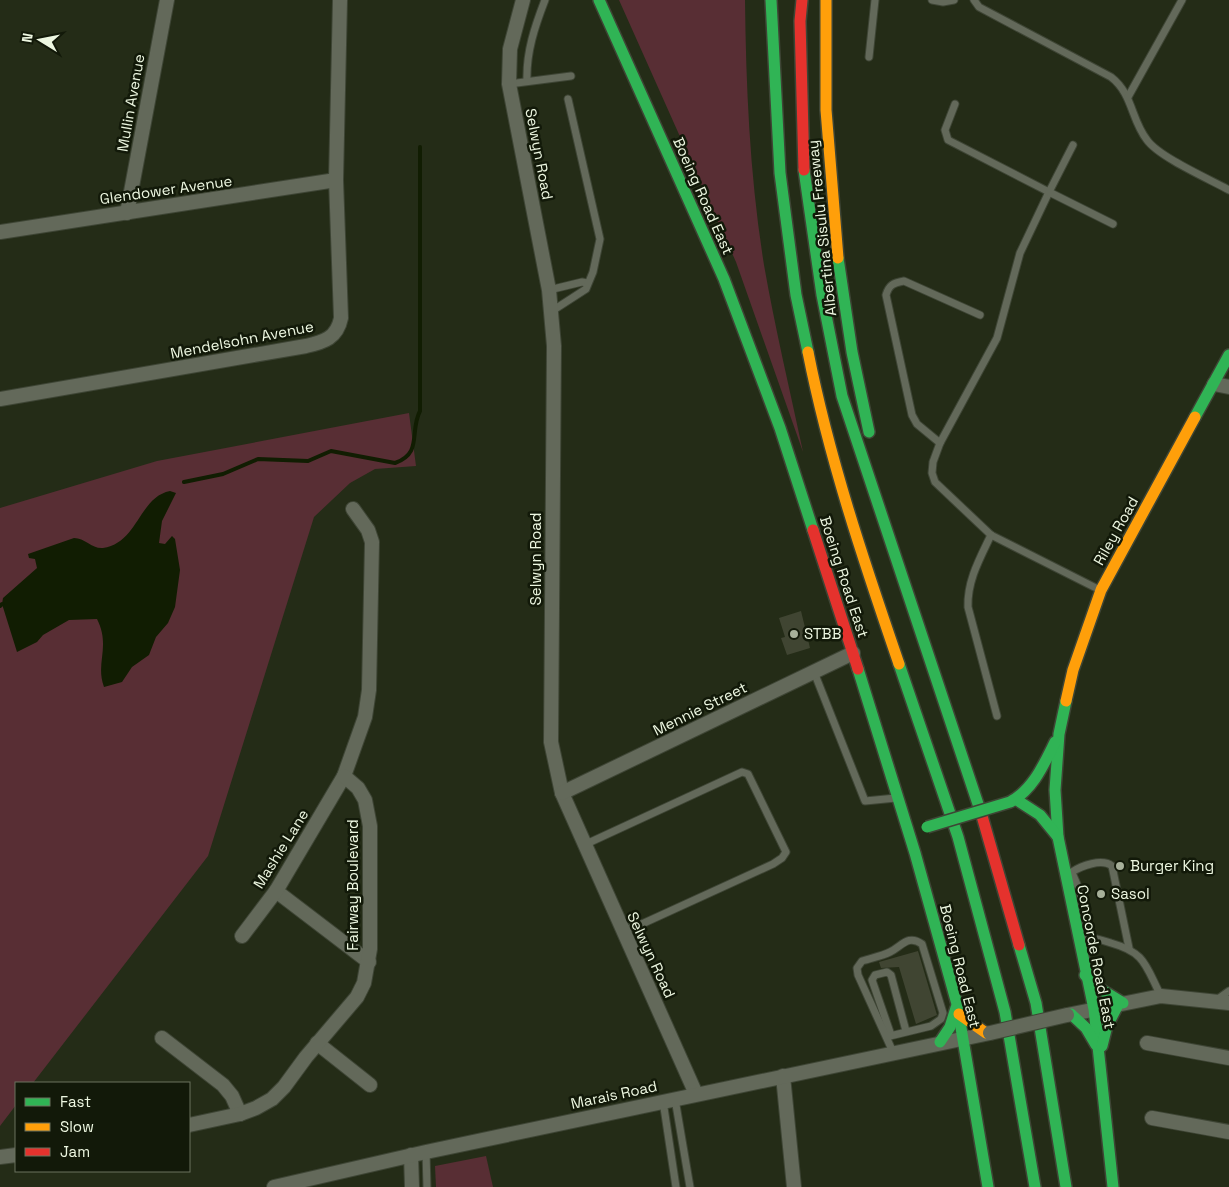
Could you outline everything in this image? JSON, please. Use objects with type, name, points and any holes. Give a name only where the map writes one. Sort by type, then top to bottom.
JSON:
[{"type":"main road","name":"Boeing Road East","points":[[599,0],[724,279],[780,428],[915,853],[958,1009],[988,1187]]},
{"type":"main road","points":[[772,0],[780,174],[796,295],[818,403],[878,604],[958,837],[1005,1012],[1035,1187]]},
{"type":"main road","points":[[802,0],[800,21],[804,173],[822,295],[842,396],[984,823],[1036,1003],[1066,1187]]},
{"type":"main road","name":"Albertina Sisulu Freeway","points":[[826,0],[824,25],[828,177],[840,290],[859,391],[908,595]]},
{"type":"main road","name":"Riley Road","points":[[1059,734],[1073,670],[1100,590],[1229,355]]},
{"type":"main road","points":[[915,853],[926,828],[1014,801],[1041,770],[1059,734]]},
{"type":"main road","name":"Concorde Road East","points":[[1059,734],[1055,790],[1058,837],[1094,1009],[1112,1187]]},
{"type":"main road","points":[[884,754],[912,817],[926,828]]},
{"type":"main road","points":[[1014,801],[1040,815],[1058,837]]},
{"type":"main road","points":[[1086,977],[1121,1003],[1107,1026],[1098,1052],[1086,1028],[1070,1014],[1086,977]]},
{"type":"main road","points":[[940,1042],[950,1027],[958,1009],[970,1023],[986,1033],[968,1060]]},
{"type":"street","name":"Mullin Avenue","points":[[127,213],[167,0]]},
{"type":"street","name":"Mendelsohn Avenue","points":[[0,398],[306,346],[330,338],[336,332],[341,318],[336,180],[340,0]]},
{"type":"street","name":"Selwyn Road","points":[[523,0],[510,49],[509,84],[549,290],[554,346],[551,742],[562,793],[696,1094]]},
{"type":"street","name":"Glendower Avenue","points":[[0,232],[336,180]]},
{"type":"street","points":[[1214,384],[1229,387]]},
{"type":"street","points":[[344,776],[365,717],[369,690],[372,542],[368,530],[353,510]]},
{"type":"street","name":"Mennie Street","points":[[562,793],[853,653]]},
{"type":"street","name":"Mashie Lane","points":[[242,936],[276,891],[344,776]]},
{"type":"street","name":"Fairway Boulevard","points":[[190,1125],[240,1114],[272,1099],[284,1087],[317,1043],[356,997],[364,983],[369,962],[369,810],[358,788],[344,776]]},
{"type":"street","points":[[276,891],[369,962]]},
{"type":"street","name":"Marais Road","points":[[274,1187],[411,1155],[1121,1003],[1161,996],[1222,1002]]},
{"type":"street","points":[[162,1038],[223,1085],[232,1096],[240,1114]]},
{"type":"street","points":[[317,1043],[370,1085]]},
{"type":"street","points":[[1147,1043],[1229,1058]]},
{"type":"street","points":[[783,1076],[794,1187]]},
{"type":"street","points":[[1152,1118],[1229,1132]]},
{"type":"street","points":[[0,1156],[15,1155]]},
{"type":"street","points":[[411,1155],[412,1187]]},
{"type":"lane","points":[[527,81],[526,64],[532,38],[545,0]]},
{"type":"lane","points":[[870,57],[876,0]]},
{"type":"lane","points":[[932,0],[943,2],[954,0]]},
{"type":"lane","points":[[974,0],[979,7],[1111,77],[1119,83],[1128,97],[1141,131],[1153,148],[1229,190]]},
{"type":"lane","points":[[1128,97],[1182,0]]},
{"type":"lane","points":[[509,84],[571,76]]},
{"type":"lane","points":[[552,311],[586,289],[593,272],[600,239],[568,99]]},
{"type":"lane","points":[[955,104],[945,130],[948,140],[1113,224]]},
{"type":"lane","points":[[1073,145],[1020,253],[1004,320],[997,338],[940,443],[933,462],[932,473],[935,482],[991,535],[1100,590]]},
{"type":"lane","points":[[940,443],[917,424],[910,409],[886,295],[888,288],[892,284],[904,281],[980,315]]},
{"type":"lane","points":[[549,290],[582,282],[587,283]]},
{"type":"lane","points":[[991,535],[970,581],[968,607],[997,716]]},
{"type":"lane","points":[[814,672],[865,801],[898,798]]},
{"type":"lane","points":[[584,845],[742,772],[748,774],[786,852],[782,858],[773,864],[644,924],[622,931]]},
{"type":"lane","points":[[1072,872],[1085,865],[1105,862],[1112,866],[1129,948]]},
{"type":"lane","points":[[1063,863],[1072,872],[1076,881],[1091,937]]},
{"type":"lane","points":[[1078,939],[1091,937],[1129,948],[1140,956],[1161,996]]},
{"type":"lane","points":[[913,939],[922,944],[943,1013],[938,1022],[889,1036],[857,968],[862,960],[890,952],[907,940],[913,939]]},
{"type":"lane","points":[[893,1052],[872,980],[875,975],[887,972],[891,974],[906,1031]]},
{"type":"lane","points":[[1222,1002],[1229,991]]},
{"type":"lane","points":[[669,1100],[676,1187]]},
{"type":"lane","points":[[669,1100],[690,1187]]},
{"type":"lane","points":[[426,1152],[427,1187]]},
{"type":"shaded area","points":[[619,0],[745,0],[746,67],[759,232],[773,312],[803,452],[736,262]]},
{"type":"shaded area","points":[[409,413],[416,466],[375,469],[350,483],[314,517],[208,856],[34,1082],[15,1082],[15,1106],[0,1126],[0,508],[157,461]]},
{"type":"shaded area","points":[[170,491],[176,493],[162,521],[159,543],[165,544],[172,536],[175,539],[180,570],[175,607],[168,623],[156,637],[149,655],[132,667],[122,682],[104,687],[101,670],[103,638],[97,619],[69,620],[43,635],[37,642],[17,652],[2,604],[3,598],[37,568],[35,559],[29,558],[28,554],[74,538],[99,548],[115,544],[124,538],[151,502],[160,495]]},
{"type":"shaded area","points":[[486,1156],[493,1187],[436,1187],[435,1166]]},
{"type":"building","name":"STBB","points":[[801,611],[810,648],[787,655],[781,638],[785,637],[779,618]]},
{"type":"building","points":[[918,951],[937,1015],[916,1024],[899,967],[881,968],[879,962]]},
{"type":"waterway","points":[[184,482],[223,474],[258,459],[308,461],[331,451],[395,463],[404,459],[409,454],[414,441],[415,427],[420,411],[420,147]]},
{"type":"traffic: fast","points":[[599,0],[724,279],[780,428],[813,530]]},
{"type":"traffic: fast","points":[[771,0],[780,173],[796,295],[808,352]]},
{"type":"traffic: fast","points":[[804,170],[822,295],[842,396],[982,816]]},
{"type":"traffic: fast","points":[[838,258],[852,352],[869,432]]},
{"type":"traffic: fast","points":[[1195,417],[1229,355]]},
{"type":"traffic: fast","points":[[899,664],[958,837],[1005,1012],[1035,1187]]},
{"type":"traffic: fast","points":[[858,669],[915,853],[957,1004],[988,1187]]},
{"type":"traffic: fast","points":[[1066,701],[1059,734],[1055,790],[1058,837],[1094,1009],[1113,1187]]},
{"type":"traffic: fast","points":[[1010,802],[1031,784],[1055,742]]},
{"type":"traffic: fast","points":[[1017,800],[1040,815],[1058,837]]},
{"type":"traffic: fast","points":[[927,827],[1010,802]]},
{"type":"traffic: fast","points":[[1019,945],[1036,1003],[1066,1187]]},
{"type":"traffic: fast","points":[[1085,975],[1097,987],[1123,1003]]},
{"type":"traffic: fast","points":[[1102,1046],[1107,1026],[1119,1003]]},
{"type":"traffic: fast","points":[[940,1042],[950,1027],[956,1008]]},
{"type":"traffic: fast","points":[[1071,1014],[1086,1028],[1096,1045]]},
{"type":"traffic: slow","points":[[826,0],[826,110],[838,258]]},
{"type":"traffic: slow","points":[[808,352],[837,470],[860,548],[899,664]]},
{"type":"traffic: slow","points":[[1066,701],[1073,670],[1101,590],[1195,417]]},
{"type":"traffic: slow","points":[[959,1014],[986,1033]]},
{"type":"traffic: jam","points":[[802,0],[800,21],[804,170]]},
{"type":"traffic: jam","points":[[813,530],[858,669]]},
{"type":"traffic: jam","points":[[982,816],[1019,945]]},
{"type":"place","name":"STBB","points":[[794,634]]},
{"type":"place","name":"Burger King","points":[[1120,866]]},
{"type":"place","name":"Sasol","points":[[1101,894]]}]
